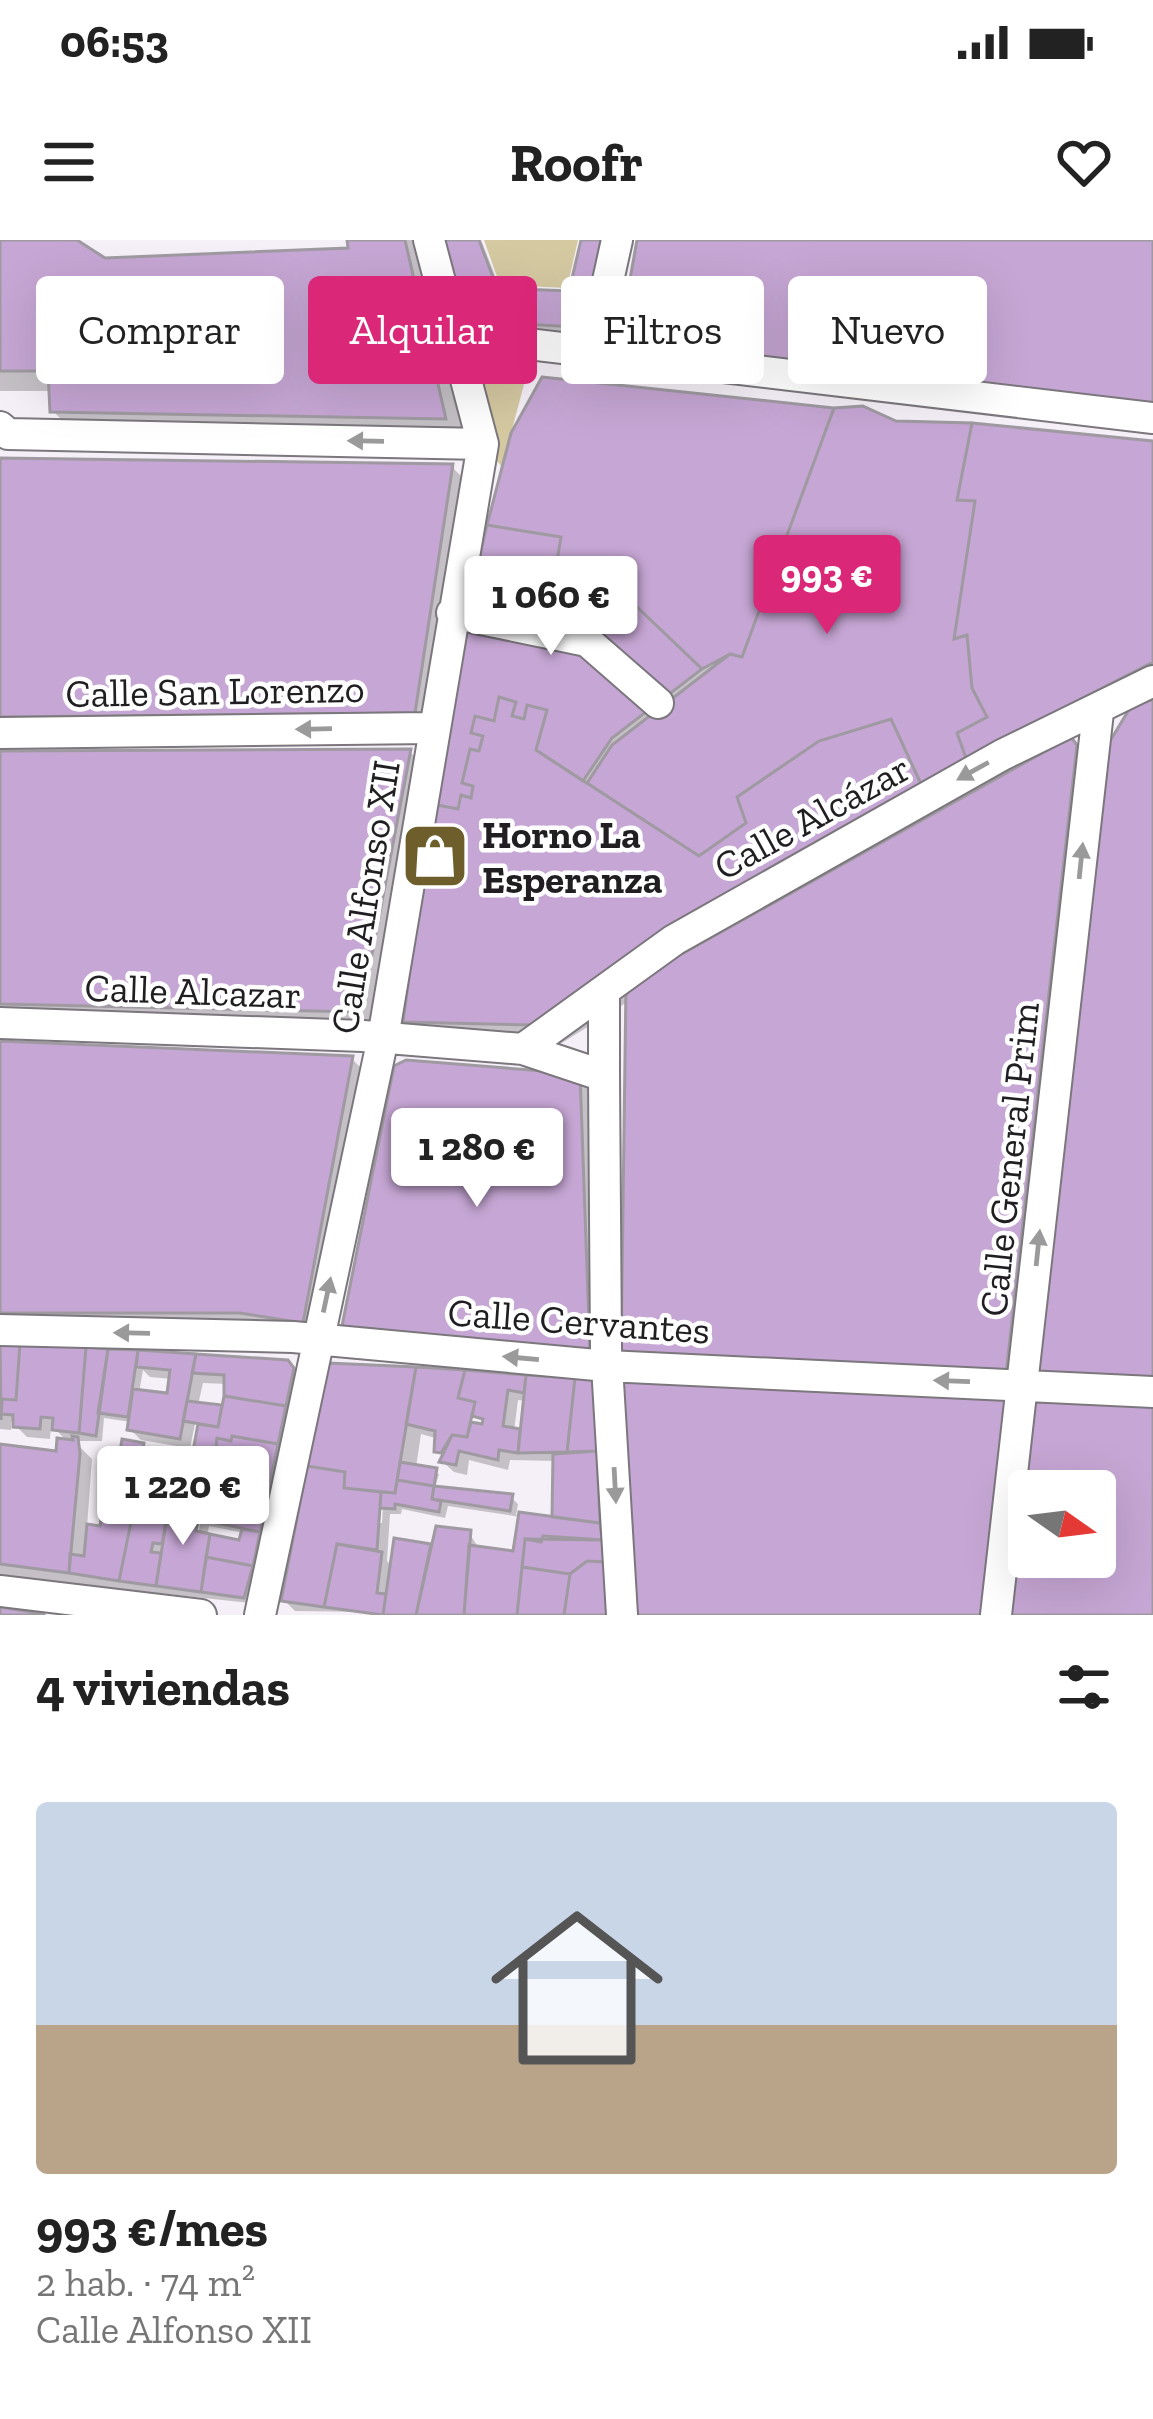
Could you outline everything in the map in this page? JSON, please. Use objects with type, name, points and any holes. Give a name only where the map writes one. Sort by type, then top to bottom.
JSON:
[{"type":"street","name":"Calle Alfonso XII","points":[[429,240],[438,276]]},
{"type":"street","points":[[609,276],[617,240]]},
{"type":"street","points":[[764,373],[1153,418]]},
{"type":"street","name":"Calle Alfonso XII","points":[[260,1615],[383,1038],[431,728],[483,444],[466,384]]},
{"type":"street","points":[[0,427],[8,434],[483,444]]},
{"type":"street","points":[[452,613],[587,640],[658,703]]},
{"type":"street","name":"Calle Alcázar","points":[[523,1049],[694,928],[1002,755],[1153,682]]},
{"type":"street","name":"Calle General Prim","points":[[996,1615],[1098,712]]},
{"type":"street","name":"Calle San Lorenzo","points":[[0,734],[431,728]]},
{"type":"street","points":[[604,993],[607,1366],[622,1615]]},
{"type":"street","name":"Calle Alcazar","points":[[0,1023],[383,1038]]},
{"type":"street","points":[[383,1038],[523,1049],[604,1076]]},
{"type":"street","name":"Calle Cervantes","points":[[0,1330],[317,1340],[607,1366],[1153,1392]]},
{"type":"street","points":[[0,1591],[201,1615]]},
{"type":"shaded area","points":[[484,240],[578,240],[570,276],[561,276],[561,288],[537,287],[537,276],[497,276]]},
{"type":"shaded area","points":[[466,384],[524,384],[502,467],[483,444]]},
{"type":"building","points":[[0,240],[77,240],[105,258],[348,248],[347,240],[405,240],[413,276],[308,276],[308,384],[438,384],[446,419],[50,412],[49,384],[284,384],[284,276],[36,276],[36,371],[0,371]]},
{"type":"building","points":[[438,240],[479,240],[492,276],[451,276]]},
{"type":"building","points":[[581,240],[601,240],[594,276],[573,276]]},
{"type":"building","points":[[637,240],[1153,240],[1153,403],[987,384],[987,276],[788,276],[788,361],[764,358],[764,276],[631,276]]},
{"type":"building","points":[[537,290],[561,291],[561,326],[537,325]]},
{"type":"building","points":[[542,377],[561,379],[561,384],[608,384],[834,408],[742,657],[730,654],[702,669],[616,587],[556,567],[561,537],[487,525],[511,433]]},
{"type":"building","points":[[863,406],[896,421],[972,423],[957,500],[975,501],[954,639],[967,635],[972,688],[987,717],[957,733],[966,758],[921,784],[891,719],[819,741],[737,797],[746,823],[699,856],[587,783],[612,745],[730,654],[742,657],[834,408]]},
{"type":"building","points":[[972,423],[1153,441],[1153,662],[966,758],[957,733],[987,717],[972,688],[967,635],[954,639],[975,501],[957,500]]},
{"type":"building","points":[[0,458],[453,464],[415,713],[0,717]]},
{"type":"building","points":[[487,525],[561,537],[556,567],[616,587],[702,669],[612,738],[583,781],[536,750],[547,710],[527,705],[524,719],[512,716],[516,702],[499,697],[494,721],[475,716],[471,733],[483,736],[479,751],[470,749],[462,783],[473,786],[471,798],[461,795],[458,809],[432,804],[461,635]]},
{"type":"building","points":[[499,697],[516,702],[512,716],[524,719],[527,705],[547,710],[536,750],[699,856],[746,823],[737,797],[819,741],[891,719],[921,784],[535,1025],[403,1022],[432,804],[458,809],[461,795],[471,798],[473,786],[462,783],[470,749],[479,751],[483,736],[471,733],[475,716],[494,721]]},
{"type":"building","points":[[1153,699],[1153,1380],[1035,1375],[1107,746],[1130,708]]},
{"type":"building","points":[[1071,737],[1077,745],[1006,1374],[621,1354],[626,985]]},
{"type":"building","points":[[411,749],[361,1012],[0,1004],[0,751]]},
{"type":"building","points":[[0,1041],[353,1056],[303,1323],[240,1313],[0,1313]]},
{"type":"building","points":[[406,1060],[580,1074],[590,1352],[342,1326],[394,1066]]},
{"type":"building","points":[[0,1342],[20,1343],[16,1400],[2,1399],[1,1420]]},
{"type":"building","points":[[20,1343],[86,1347],[79,1433],[52,1430],[53,1418],[41,1417],[40,1429],[13,1427],[13,1415],[1,1414],[2,1399],[16,1400]]},
{"type":"building","points":[[86,1347],[108,1349],[96,1436],[79,1433]]},
{"type":"building","points":[[108,1349],[138,1350],[128,1417],[98,1413]]},
{"type":"building","points":[[138,1350],[196,1354],[180,1439],[127,1430],[133,1389],[167,1393],[170,1370],[136,1367]]},
{"type":"building","points":[[196,1354],[288,1360],[294,1368],[286,1406],[224,1396],[224,1375],[192,1373]]},
{"type":"building","points":[[328,1363],[416,1367],[395,1493],[344,1488],[345,1472],[307,1466]]},
{"type":"building","points":[[416,1367],[465,1370],[458,1398],[475,1402],[467,1437],[452,1435],[441,1453],[434,1452],[435,1431],[406,1424]]},
{"type":"building","points":[[465,1370],[526,1375],[524,1393],[508,1390],[503,1426],[520,1429],[518,1453],[499,1450],[498,1460],[459,1451],[456,1465],[439,1462],[452,1435],[467,1437],[471,1422],[482,1424],[483,1419],[472,1416],[475,1402],[458,1398]]},
{"type":"building","points":[[526,1375],[575,1378],[567,1452],[518,1453]]},
{"type":"building","points":[[575,1378],[594,1380],[597,1451],[567,1452]]},
{"type":"building","points":[[621,1381],[1006,1393],[981,1615],[633,1615]]},
{"type":"building","points":[[224,1396],[286,1406],[278,1444],[232,1436],[231,1441],[217,1438],[215,1456],[193,1451],[198,1424],[218,1427]]},
{"type":"building","points":[[1037,1396],[1153,1403],[1153,1615],[1003,1615],[1008,1567],[1008,1578],[1116,1578],[1116,1470],[1018,1470],[1023,1424]]},
{"type":"building","points":[[187,1401],[222,1405],[218,1427],[183,1421]]},
{"type":"building","points":[[72,1436],[78,1437],[80,1454],[69,1573],[0,1564],[0,1444],[56,1451],[57,1438],[73,1440]]},
{"type":"building","points":[[232,1436],[278,1444],[266,1504],[204,1486],[207,1468],[227,1472],[229,1458],[215,1456],[217,1438],[231,1441]]},
{"type":"building","points":[[122,1439],[144,1443],[135,1493],[114,1490]]},
{"type":"building","points":[[179,1448],[210,1455],[204,1486],[173,1481]]},
{"type":"building","points":[[597,1451],[600,1523],[552,1517],[553,1454]]},
{"type":"building","points":[[400,1462],[437,1468],[434,1486],[397,1480]]},
{"type":"building","points":[[307,1466],[345,1472],[344,1488],[381,1492],[377,1550],[337,1544],[324,1607],[281,1601]]},
{"type":"building","points":[[397,1480],[434,1486],[432,1499],[441,1501],[439,1512],[395,1504],[395,1509],[380,1508],[381,1492],[395,1493]]},
{"type":"building","points":[[204,1486],[266,1504],[260,1532],[198,1519]]},
{"type":"building","points":[[434,1486],[513,1494],[510,1511],[432,1499]]},
{"type":"building","points":[[105,1489],[137,1493],[119,1581],[69,1573],[70,1554],[84,1556],[87,1524],[100,1526]]},
{"type":"building","points":[[137,1493],[170,1498],[162,1544],[153,1543],[151,1552],[161,1553],[156,1586],[119,1581]]},
{"type":"building","points":[[170,1498],[201,1503],[196,1531],[210,1534],[201,1592],[156,1586]]},
{"type":"building","points":[[519,1512],[600,1523],[602,1540],[525,1539],[517,1615],[464,1615],[469,1545],[513,1551]]},
{"type":"building","points":[[436,1526],[471,1530],[464,1615],[416,1615]]},
{"type":"building","points":[[242,1529],[260,1532],[253,1566],[206,1557],[210,1534],[239,1540]]},
{"type":"building","points":[[543,1536],[602,1540],[604,1562],[587,1561],[570,1574],[522,1567],[525,1539],[541,1542]]},
{"type":"building","points":[[394,1538],[431,1544],[416,1615],[383,1615]]},
{"type":"building","points":[[337,1544],[382,1552],[377,1593],[386,1594],[383,1615],[324,1607]]},
{"type":"building","points":[[206,1557],[253,1566],[244,1598],[201,1592]]},
{"type":"building","points":[[587,1561],[604,1562],[610,1615],[564,1615],[570,1574]]},
{"type":"building","points":[[522,1567],[570,1574],[564,1615],[517,1615]]},
{"type":"building","points":[[0,1607],[44,1614],[44,1615],[0,1615]]},
{"type":"place","name":"Horno La Esperanza","points":[[435,856]]}]
